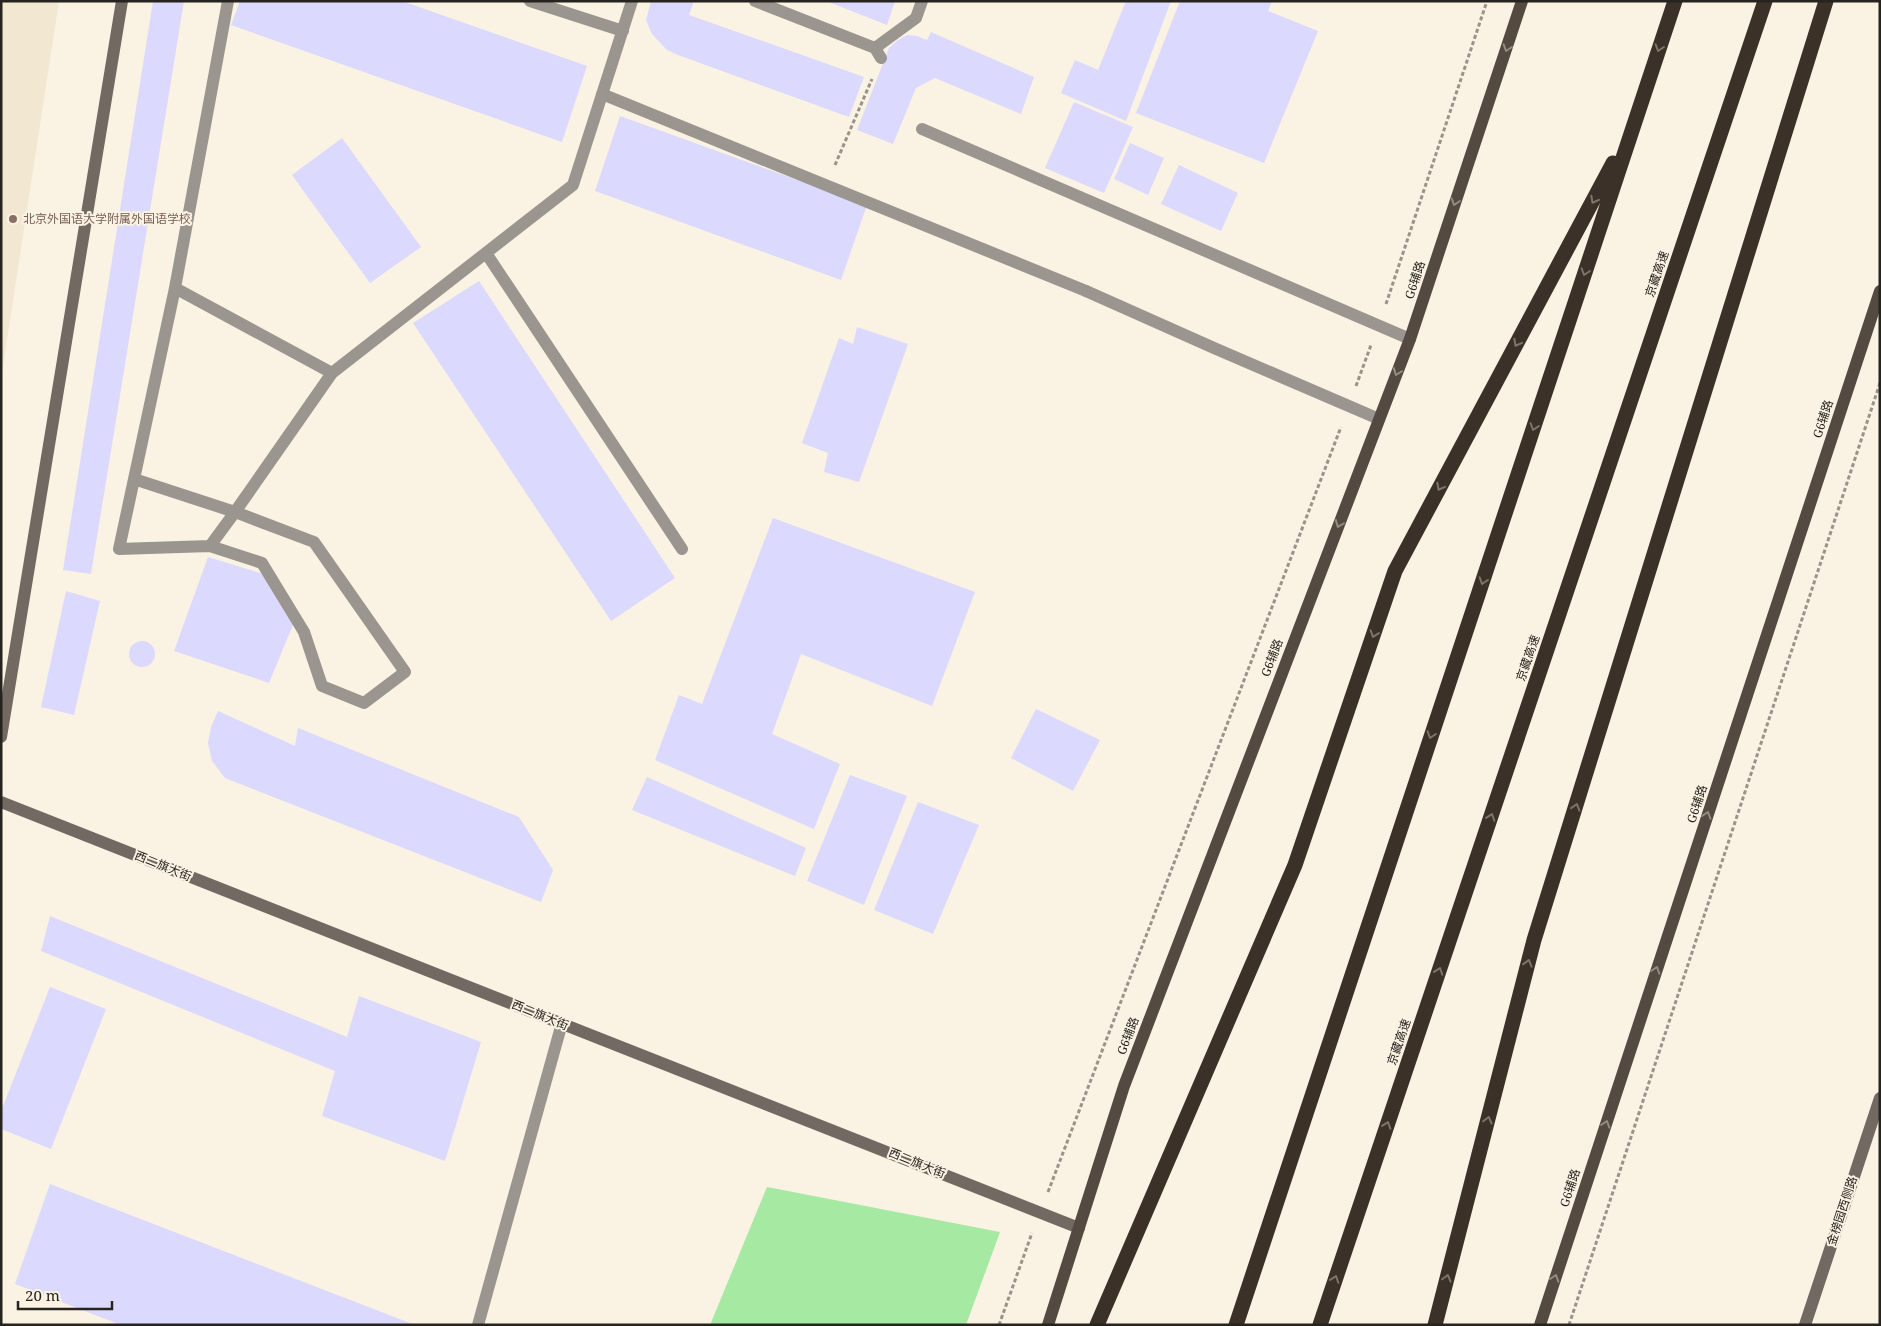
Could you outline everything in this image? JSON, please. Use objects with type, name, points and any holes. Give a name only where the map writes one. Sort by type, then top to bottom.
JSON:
[{"type":"highway","points":[[1236,1325],[1674,1]]},
{"type":"highway","name":"京藏高速","points":[[1320,1325],[1765,1]]},
{"type":"highway","points":[[1435,1325],[1534,940],[1826,1]]},
{"type":"highway","points":[[1097,1325],[1295,864],[1395,571],[1633,126]]},
{"type":"main road","points":[[1,737],[122,1]]},
{"type":"main road","name":"G6辅路","points":[[1048,1325],[1124,1086],[1410,339],[1522,1]]},
{"type":"main road","name":"G6辅路","points":[[1540,1325],[1880,291]]},
{"type":"main road","name":"西二旗大街","points":[[1,802],[1079,1228]]},
{"type":"main road","name":"金榜园西侧路","points":[[1805,1325],[1880,1098]]},
{"type":"street","points":[[134,479],[235,512],[314,542],[405,672],[364,703],[322,686],[304,632],[262,563],[210,546],[119,549],[134,479],[175,288],[228,1]]},
{"type":"street","points":[[530,1],[623,31]]},
{"type":"street","points":[[210,546],[332,373],[573,185],[632,1]]},
{"type":"street","points":[[755,1],[878,53],[916,18],[922,1]]},
{"type":"street","points":[[602,94],[1086,291],[1178,333],[1379,419]]},
{"type":"street","points":[[922,129],[1410,339]]},
{"type":"street","points":[[486,253],[682,549]]},
{"type":"street","points":[[175,288],[332,373]]},
{"type":"street","points":[[478,1325],[562,1023]]},
{"type":"path","points":[[999,1325],[1040,1212],[1379,326],[1487,1]]},
{"type":"path","points":[[826,185],[878,53]]},
{"type":"path","points":[[1569,1325],[1880,383]]},
{"type":"shaded area","name":"北京外国语大学附属外国语学校","points":[[1,1],[59,1],[1,379]]},
{"type":"green space","points":[[767,1187],[1000,1232],[966,1325],[710,1325]]},
{"type":"building","points":[[153,1],[184,1],[91,574],[63,570]]},
{"type":"building","points":[[240,1],[402,1],[587,66],[562,142],[231,25]]},
{"type":"building","points":[[651,1],[694,1],[689,15],[864,77],[849,117],[667,50],[652,34],[646,20]]},
{"type":"building","points":[[826,1],[895,1],[887,25]]},
{"type":"building","points":[[1126,1],[1171,1],[1126,121],[1061,93],[1075,60],[1098,70]]},
{"type":"building","points":[[1180,1],[1272,1],[1268,11],[1318,31],[1264,163],[1136,113]]},
{"type":"building","points":[[931,32],[1034,77],[1021,114],[935,78],[916,88],[893,144],[857,130],[889,48],[907,35],[927,40]]},
{"type":"building","points":[[1074,102],[1133,127],[1104,193],[1045,168]]},
{"type":"building","points":[[620,116],[867,205],[841,280],[595,191]]},
{"type":"building","points":[[342,138],[421,247],[370,283],[292,175]]},
{"type":"building","points":[[1130,143],[1164,158],[1148,195],[1114,179]]},
{"type":"building","points":[[1179,165],[1238,193],[1221,231],[1161,204]]},
{"type":"building","points":[[479,281],[675,578],[611,621],[413,323]]},
{"type":"building","points":[[857,327],[908,344],[859,482],[824,472],[828,453],[802,443],[839,338],[853,344]]},
{"type":"building","points":[[773,518],[975,592],[932,706],[801,654],[772,734],[840,764],[814,829],[655,760],[679,695],[702,704]]},
{"type":"building","points":[[208,557],[263,574],[295,620],[269,683],[174,651]]},
{"type":"building","points":[[66,591],[100,601],[74,715],[41,707]]},
{"type":"building","points":[[142,641],[151,645],[155,654],[151,663],[142,667],[133,663],[129,654],[133,645]]},
{"type":"building","points":[[1036,709],[1100,740],[1073,791],[1011,758]]},
{"type":"building","points":[[218,711],[295,746],[298,728],[519,817],[553,870],[541,902],[225,778],[212,761],[208,743],[211,727]]},
{"type":"building","points":[[850,775],[907,796],[864,905],[807,881]]},
{"type":"building","points":[[647,777],[806,848],[795,876],[632,810]]},
{"type":"building","points":[[918,802],[979,825],[933,934],[874,910]]},
{"type":"building","points":[[50,916],[347,1037],[359,996],[481,1042],[445,1161],[322,1116],[335,1071],[41,951]]},
{"type":"building","points":[[50,987],[106,1009],[51,1149],[1,1129],[1,1111]]},
{"type":"building","points":[[50,1184],[415,1325],[121,1325],[15,1284]]},
{"type":"place","name":"北京外国语大学附属外国语学校","points":[[13,219]]}]
